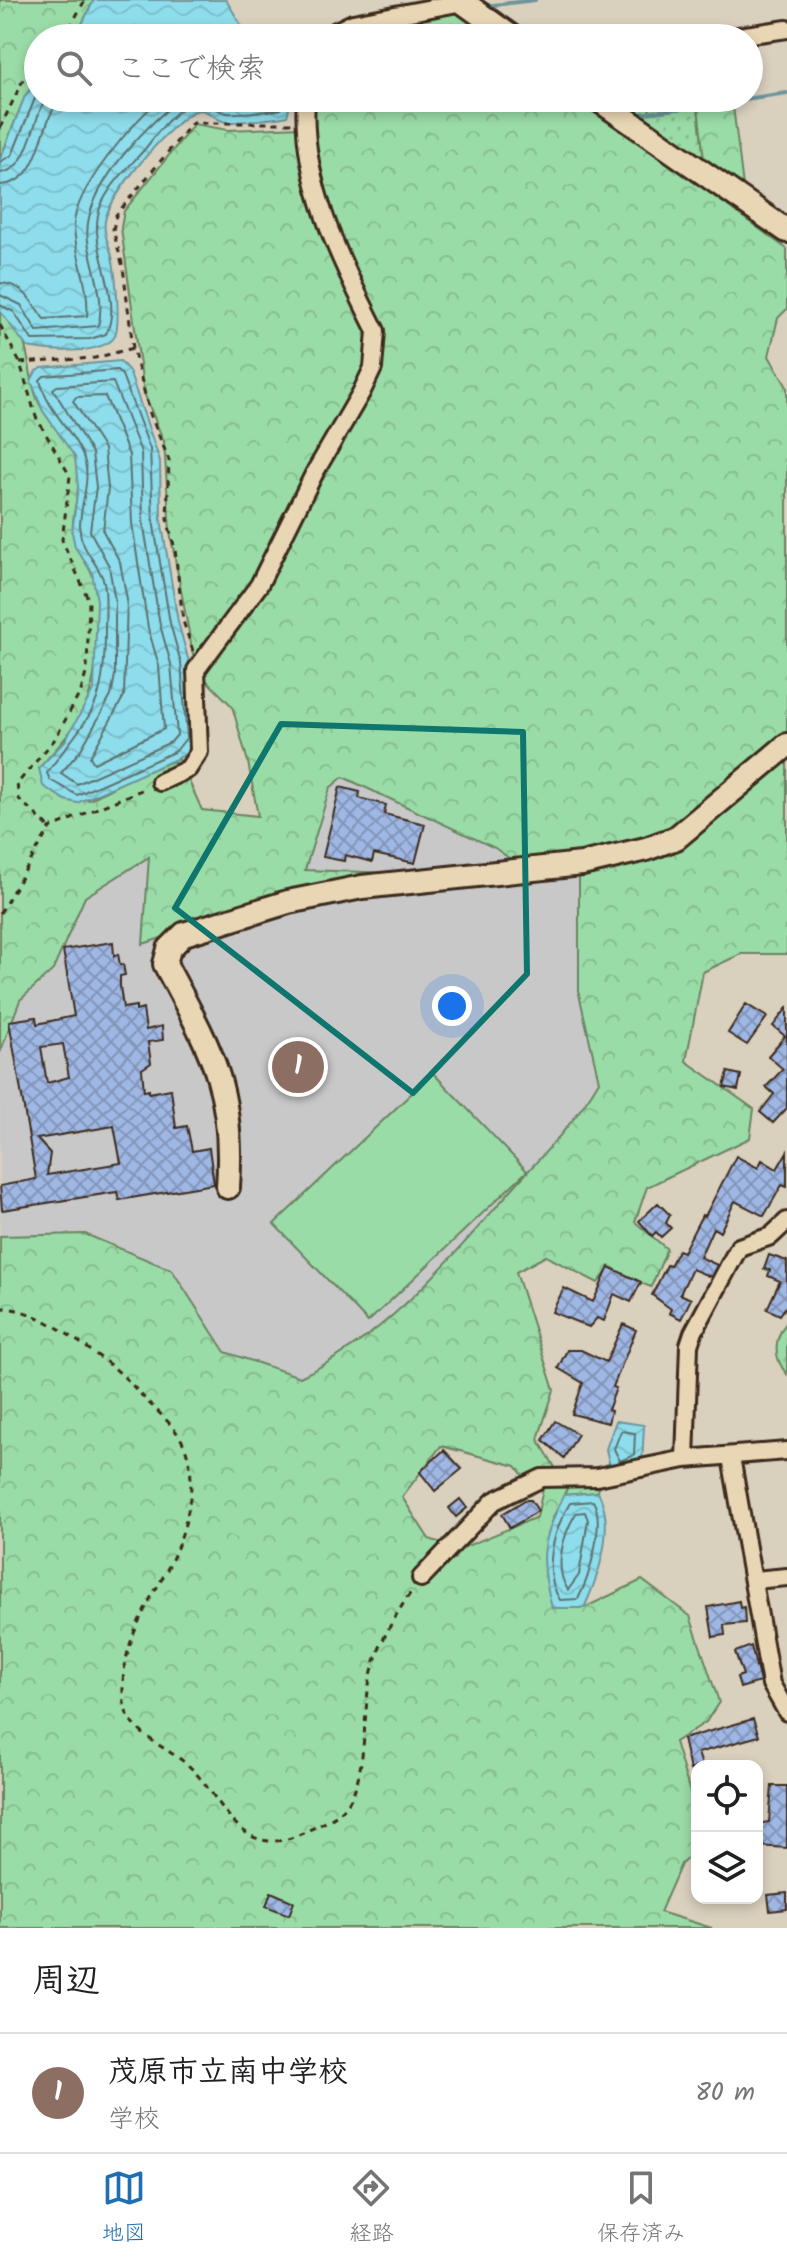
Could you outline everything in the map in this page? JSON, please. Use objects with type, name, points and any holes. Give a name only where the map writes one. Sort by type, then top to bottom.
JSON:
[{"type":"street","points":[[351,24],[461,1],[493,24]]},
{"type":"street","points":[[763,32],[787,29]]},
{"type":"street","points":[[160,782],[188,769],[199,752],[196,670],[259,585],[315,472],[361,393],[377,351],[376,331],[313,186],[305,112]]},
{"type":"street","points":[[616,112],[787,231]]},
{"type":"street","points":[[228,1187],[231,1150],[220,1073],[165,964],[169,949],[184,934],[288,902],[362,887],[582,864],[646,849],[676,838],[787,745]]},
{"type":"street","points":[[685,1459],[689,1345],[693,1333],[739,1247],[771,1236],[787,1221]]},
{"type":"street","points":[[421,1578],[494,1501],[542,1478],[597,1477],[685,1459],[787,1451]]},
{"type":"street","points":[[731,1457],[771,1684],[787,1712]]},
{"type":"street","points":[[754,1580],[787,1577]]},
{"type":"path","points":[[72,24],[85,0]]},
{"type":"path","points":[[0,128],[24,80]]},
{"type":"path","points":[[196,670],[183,621],[175,549],[167,519],[169,460],[150,414],[133,348],[123,267],[113,230],[121,205],[192,123],[267,125],[304,121]]},
{"type":"path","points":[[0,325],[20,363],[36,417],[70,476],[62,540],[89,601],[87,670],[81,691],[61,731],[17,784],[19,799],[50,828]]},
{"type":"path","points":[[20,363],[95,358],[133,348]]},
{"type":"path","points":[[0,913],[50,828],[160,782]]},
{"type":"path","points":[[0,1308],[32,1317],[93,1350],[118,1370],[183,1444],[189,1461],[189,1507],[173,1556],[133,1634],[124,1678],[124,1706],[134,1726],[193,1770],[224,1812],[251,1839],[262,1841],[295,1837],[333,1817],[347,1805],[355,1788],[370,1676],[387,1627],[421,1578]]},
{"type":"highlighted area","points":[[281,724],[523,732],[527,974],[413,1093],[175,908]]},
{"type":"shaded area","points":[[343,777],[495,848],[513,861],[579,869],[579,994],[599,1081],[577,1118],[439,1273],[338,1360],[300,1377],[225,1352],[172,1270],[85,1234],[0,1236],[0,1053],[20,1000],[53,970],[85,897],[149,857],[143,943],[305,870],[330,787]]},
{"type":"green space","points":[[0,0],[94,0],[82,24],[24,24],[24,99],[0,159]]},
{"type":"green space","points":[[455,10],[472,24],[372,24]]},
{"type":"green space","points":[[306,112],[597,112],[787,249],[787,309],[778,318],[769,356],[787,387],[787,954],[741,954],[703,972],[686,1061],[754,1109],[750,1138],[647,1187],[635,1222],[667,1249],[651,1287],[608,1270],[598,1283],[546,1256],[516,1272],[554,1390],[538,1439],[559,1474],[525,1478],[516,1466],[441,1446],[402,1497],[429,1539],[460,1549],[537,1517],[544,1484],[569,1484],[551,1522],[552,1608],[584,1608],[642,1580],[690,1616],[719,1702],[706,1722],[675,1742],[691,1796],[691,1855],[681,1864],[660,1912],[712,1928],[0,1928],[0,1236],[85,1234],[172,1270],[225,1352],[300,1377],[332,1360],[389,1319],[440,1269],[558,1138],[599,1081],[579,994],[579,869],[653,858],[681,849],[683,828],[642,845],[513,861],[495,848],[343,777],[330,788],[305,870],[426,874],[307,890],[143,944],[149,857],[85,897],[53,970],[20,1000],[0,1053],[0,312],[10,320],[22,338],[38,401],[78,465],[73,534],[96,584],[96,656],[90,692],[77,722],[39,768],[89,800],[138,774],[179,759],[202,810],[258,816],[248,762],[232,706],[196,670],[170,532],[164,442],[144,393],[121,228],[124,211],[194,124],[228,130],[301,127]]},
{"type":"green space","points":[[627,112],[699,112],[705,168]]},
{"type":"green space","points":[[699,112],[734,112],[744,194],[705,168]]},
{"type":"green space","points":[[433,1073],[527,1171],[368,1322],[274,1224]]},
{"type":"green space","points":[[787,1322],[787,1374],[779,1362],[776,1348]]},
{"type":"green space","points":[[600,1480],[598,1492],[564,1495],[569,1484]]},
{"type":"water","points":[[94,0],[226,0],[241,24],[82,24]]},
{"type":"water","points":[[24,99],[24,112],[193,112],[170,130],[142,161],[109,209],[105,221],[115,274],[117,325],[112,340],[104,345],[83,350],[27,347],[0,311],[0,160]]},
{"type":"water","points":[[206,112],[288,112],[287,116],[276,118],[222,121]]},
{"type":"water","points":[[120,361],[129,371],[160,461],[161,519],[178,622],[189,662],[195,737],[187,754],[77,803],[65,800],[43,786],[39,768],[65,741],[94,689],[97,601],[92,572],[75,547],[72,532],[78,487],[75,457],[43,411],[31,381],[36,371],[42,368]]},
{"type":"water","points":[[616,1421],[644,1425],[642,1465],[611,1471],[606,1449]]},
{"type":"water","points":[[598,1492],[606,1520],[605,1535],[600,1566],[590,1595],[584,1608],[552,1608],[544,1563],[551,1525],[564,1495]]},
{"type":"building","points":[[340,787],[360,792],[359,798],[386,805],[384,814],[425,824],[415,863],[374,854],[372,862],[345,855],[344,861],[323,857]]},
{"type":"building","points":[[113,942],[114,956],[118,954],[125,975],[120,976],[123,1008],[136,1006],[136,1011],[143,1009],[146,1030],[162,1026],[163,1040],[148,1042],[151,1063],[142,1069],[144,1091],[171,1089],[176,1128],[187,1126],[192,1151],[209,1148],[214,1184],[119,1200],[117,1192],[2,1210],[0,1186],[36,1179],[9,1021],[36,1017],[37,1024],[74,1016],[63,950]],"holes":[[[63,1044],[69,1077],[47,1083],[41,1047]],[[114,1126],[121,1163],[47,1175],[50,1153],[37,1139]]]},
{"type":"building","points":[[746,1004],[767,1017],[747,1045],[728,1033]]},
{"type":"building","points":[[787,1008],[787,1108],[773,1123],[760,1112],[774,1094],[766,1087],[783,1069],[768,1056],[785,1036],[773,1026]]},
{"type":"building","points":[[728,1072],[741,1075],[738,1090],[724,1087]]},
{"type":"building","points":[[787,1152],[787,1187],[782,1185],[764,1216],[735,1201],[720,1232],[713,1228],[700,1257],[717,1265],[711,1277],[692,1269],[680,1294],[691,1299],[681,1319],[669,1313],[671,1309],[652,1295],[667,1265],[670,1266],[678,1250],[683,1252],[702,1215],[705,1216],[736,1156],[758,1168],[762,1160],[777,1169]]},
{"type":"building","points":[[658,1203],[670,1215],[666,1223],[671,1228],[661,1237],[656,1232],[652,1236],[639,1221]]},
{"type":"building","points":[[769,1255],[787,1261],[787,1305],[780,1315],[767,1309],[780,1281],[768,1276],[770,1270],[764,1269]]},
{"type":"building","points":[[609,1267],[641,1282],[631,1302],[614,1294],[604,1321],[597,1318],[589,1327],[552,1312],[564,1288],[593,1302]]},
{"type":"building","points":[[623,1324],[636,1330],[613,1387],[616,1388],[608,1410],[611,1411],[608,1423],[572,1414],[583,1383],[558,1368],[567,1350],[581,1350],[606,1362]]},
{"type":"building","points":[[555,1421],[578,1434],[564,1458],[543,1440]]},
{"type":"building","points":[[444,1450],[462,1469],[435,1491],[420,1472]]},
{"type":"building","points":[[460,1499],[467,1508],[456,1517],[449,1508]]},
{"type":"building","points":[[525,1500],[531,1500],[538,1511],[510,1528],[502,1514]]},
{"type":"building","points":[[739,1601],[740,1608],[744,1607],[745,1623],[724,1625],[725,1635],[713,1637],[708,1607]]},
{"type":"building","points":[[751,1646],[760,1682],[740,1688],[737,1677],[743,1675],[735,1652]]},
{"type":"building","points":[[753,1719],[759,1736],[698,1753],[700,1760],[691,1760],[690,1770],[683,1739]]},
{"type":"building","points":[[772,1786],[787,1786],[787,1848],[763,1846],[763,1823],[769,1822]]},
{"type":"building","points":[[271,1892],[294,1902],[289,1915],[266,1906]]},
{"type":"building","points":[[787,1893],[787,1909],[770,1911],[768,1895]]},
{"type":"waterway","points":[[485,6],[535,0]]},
{"type":"waterway","points":[[763,96],[787,93]]},
{"type":"waterway","points":[[640,114],[654,112]]},
{"type":"place","name":"茂原市立南中学校","points":[[298,1067]]}]
